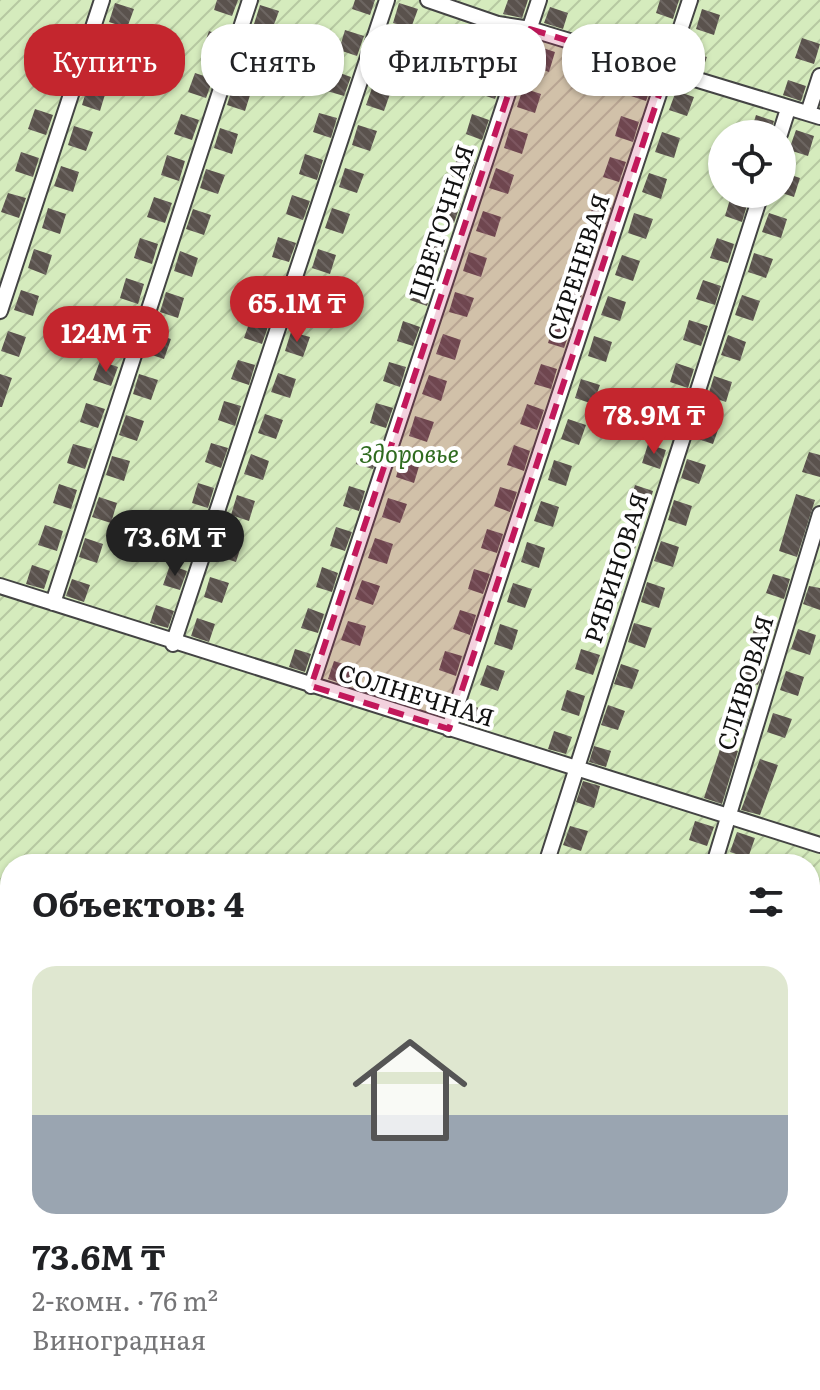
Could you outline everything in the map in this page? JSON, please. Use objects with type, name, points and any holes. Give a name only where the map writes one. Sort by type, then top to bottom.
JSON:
[{"type":"street","points":[[0,311],[102,0]]},
{"type":"street","points":[[53,603],[250,0]]},
{"type":"street","points":[[173,644],[387,0]]},
{"type":"street","points":[[428,0],[498,24]]},
{"type":"street","name":"ЦВЕТОЧНАЯ","points":[[532,24],[539,0]]},
{"type":"street","name":"СИРЕНЕВАЯ","points":[[682,24],[690,0]]},
{"type":"street","points":[[705,83],[814,115],[820,76]]},
{"type":"street","name":"ЦВЕТОЧНАЯ","points":[[311,686],[508,96]]},
{"type":"street","name":"СИРЕНЕВАЯ","points":[[449,729],[659,96]]},
{"type":"street","points":[[784,120],[788,109]]},
{"type":"street","name":"РЯБИНОВАЯ","points":[[549,854],[756,208]]},
{"type":"street","name":"СЛИВОВАЯ","points":[[717,854],[820,514]]},
{"type":"street","name":"СОЛНЕЧНАЯ","points":[[0,586],[173,644],[820,845]]},
{"type":"highlighted area","points":[[530,29],[667,71],[449,729],[311,686]]},
{"type":"green space","name":"Здоровье","points":[[0,0],[820,0],[820,854],[0,854]]},
{"type":"building","points":[[217,0],[238,0],[232,16],[214,10]]},
{"type":"building","points":[[355,0],[375,0],[370,15],[352,9]]},
{"type":"building","points":[[508,0],[528,0],[522,18],[503,14]]},
{"type":"building","points":[[660,0],[679,0],[673,19],[656,13]]},
{"type":"building","points":[[115,3],[134,9],[128,24],[109,22]]},
{"type":"building","points":[[399,3],[418,9],[412,24],[393,23]]},
{"type":"building","points":[[260,5],[279,11],[274,24],[254,24]]},
{"type":"building","points":[[550,7],[568,13],[562,29],[544,23]]},
{"type":"building","points":[[702,9],[720,15],[714,35],[705,32],[705,24],[698,24]]},
{"type":"building","points":[[345,30],[360,35],[357,56],[344,52]]},
{"type":"building","points":[[802,38],[820,44],[814,64],[795,58]]},
{"type":"building","points":[[546,49],[555,52],[549,72],[546,71]]},
{"type":"building","points":[[195,73],[201,75],[201,96],[206,98],[188,92]]},
{"type":"building","points":[[344,75],[351,77],[344,96]]},
{"type":"building","points":[[788,80],[806,86],[801,101],[783,95]]},
{"type":"building","points":[[85,96],[104,96],[100,111],[82,105]]},
{"type":"building","points":[[230,96],[250,96],[245,111],[227,105]]},
{"type":"building","points":[[369,96],[389,96],[384,111],[366,105]]},
{"type":"building","points":[[520,96],[540,96],[535,113],[517,107]]},
{"type":"building","points":[[631,96],[648,96],[646,101]]},
{"type":"building","points":[[674,96],[694,97],[687,116],[669,110]]},
{"type":"building","points":[[35,109],[53,115],[46,135],[28,129]]},
{"type":"building","points":[[319,113],[337,118],[331,138],[313,132]]},
{"type":"building","points":[[181,114],[199,120],[192,140],[174,134]]},
{"type":"building","points":[[472,114],[489,120],[482,140],[466,134]]},
{"type":"building","points":[[756,115],[771,120],[754,120]]},
{"type":"building","points":[[621,116],[639,122],[633,142],[615,136]]},
{"type":"building","points":[[358,125],[377,131],[370,151],[352,145]]},
{"type":"building","points":[[74,126],[93,132],[86,151],[68,145]]},
{"type":"building","points":[[220,128],[238,134],[232,154],[214,148]]},
{"type":"building","points":[[510,128],[528,134],[522,154],[504,148]]},
{"type":"building","points":[[796,130],[814,136],[808,156],[796,152]]},
{"type":"building","points":[[662,132],[680,138],[674,158],[655,152]]},
{"type":"building","points":[[21,152],[39,158],[33,177],[15,171]]},
{"type":"building","points":[[305,154],[323,160],[317,180],[299,174]]},
{"type":"building","points":[[167,155],[185,161],[179,181],[161,175]]},
{"type":"building","points":[[458,156],[475,162],[468,181],[451,176]]},
{"type":"building","points":[[610,157],[626,162],[619,182],[603,177]]},
{"type":"building","points":[[61,166],[79,172],[73,192],[54,186]]},
{"type":"building","points":[[345,168],[364,174],[357,193],[339,187]]},
{"type":"building","points":[[496,168],[514,175],[508,194],[489,188]]},
{"type":"building","points":[[206,169],[225,175],[218,194],[200,188]]},
{"type":"building","points":[[649,173],[667,179],[661,199],[642,192]]},
{"type":"building","points":[[8,193],[26,198],[19,218],[1,212]]},
{"type":"building","points":[[292,195],[310,201],[303,220],[286,214]]},
{"type":"building","points":[[154,197],[172,203],[165,223],[147,217]]},
{"type":"building","points":[[444,198],[461,203],[454,223],[437,217]]},
{"type":"building","points":[[595,199],[612,204],[606,224],[589,218]]},
{"type":"building","points":[[48,208],[66,214],[60,234],[42,228]]},
{"type":"building","points":[[332,208],[350,214],[343,234],[325,228]]},
{"type":"building","points":[[727,208],[746,208],[742,222],[725,216]]},
{"type":"building","points":[[193,209],[211,215],[204,235],[186,229]]},
{"type":"building","points":[[483,211],[501,217],[495,237],[476,231]]},
{"type":"building","points":[[634,213],[653,219],[646,239],[628,233]]},
{"type":"building","points":[[769,213],[787,219],[781,238],[762,232]]},
{"type":"building","points":[[278,237],[296,243],[289,262],[272,257]]},
{"type":"building","points":[[140,238],[158,244],[152,264],[134,258]]},
{"type":"building","points":[[430,238],[447,244],[441,263],[424,258]]},
{"type":"building","points":[[717,238],[734,244],[728,263],[710,258]]},
{"type":"building","points":[[581,240],[598,246],[592,265],[575,260]]},
{"type":"building","points":[[34,249],[52,255],[46,275],[28,268]]},
{"type":"building","points":[[318,249],[336,255],[330,274],[312,268]]},
{"type":"building","points":[[180,251],[198,258],[192,277],[174,271]]},
{"type":"building","points":[[469,252],[487,258],[481,277],[463,271]]},
{"type":"building","points":[[754,253],[773,259],[766,278],[748,272]]},
{"type":"building","points":[[622,255],[640,261],[633,281],[615,275]]},
{"type":"building","points":[[126,278],[144,284],[138,304],[120,298]]},
{"type":"building","points":[[265,278],[282,284],[276,303],[258,298]]},
{"type":"building","points":[[703,280],[721,286],[715,305],[696,299]]},
{"type":"building","points":[[417,281],[433,286],[427,306],[410,300]]},
{"type":"building","points":[[568,281],[585,286],[578,306],[561,300]]},
{"type":"building","points":[[21,290],[39,296],[33,316],[14,310]]},
{"type":"building","points":[[305,291],[324,297],[317,317],[299,311]]},
{"type":"building","points":[[166,292],[184,298],[178,318],[160,312]]},
{"type":"building","points":[[455,292],[474,298],[467,317],[449,312]]},
{"type":"building","points":[[742,295],[760,301],[753,321],[735,315]]},
{"type":"building","points":[[608,296],[626,302],[620,321],[601,315]]},
{"type":"building","points":[[251,318],[269,324],[262,344],[244,338]]},
{"type":"building","points":[[113,320],[131,326],[125,346],[106,339]]},
{"type":"building","points":[[689,320],[708,326],[701,346],[683,340]]},
{"type":"building","points":[[403,321],[420,327],[413,346],[397,341]]},
{"type":"building","points":[[554,323],[571,328],[564,348],[548,343]]},
{"type":"building","points":[[8,331],[26,337],[19,357],[1,351]]},
{"type":"building","points":[[291,332],[310,337],[303,357],[285,351]]},
{"type":"building","points":[[153,333],[171,339],[164,359],[146,353]]},
{"type":"building","points":[[443,334],[461,340],[455,360],[436,354]]},
{"type":"building","points":[[728,335],[746,342],[740,361],[721,355]]},
{"type":"building","points":[[594,336],[612,342],[606,362],[588,356]]},
{"type":"building","points":[[238,360],[255,365],[249,385],[231,379]]},
{"type":"building","points":[[100,361],[118,367],[111,386],[93,380]]},
{"type":"building","points":[[389,362],[406,367],[400,387],[383,381]]},
{"type":"building","points":[[676,363],[694,369],[688,388],[670,382]]},
{"type":"building","points":[[541,364],[557,369],[551,389],[534,384]]},
{"type":"building","points":[[278,373],[296,379],[290,398],[271,392]]},
{"type":"building","points":[[0,374],[12,378],[2,407],[0,407]]},
{"type":"building","points":[[139,374],[158,380],[151,400],[133,394]]},
{"type":"building","points":[[429,375],[447,381],[441,401],[422,394]]},
{"type":"building","points":[[714,376],[732,382],[726,402],[708,396]]},
{"type":"building","points":[[581,379],[600,385],[593,404],[575,398]]},
{"type":"building","points":[[224,401],[241,406],[235,426],[218,420]]},
{"type":"building","points":[[86,403],[105,409],[98,428],[80,422]]},
{"type":"building","points":[[376,403],[393,408],[386,428],[370,423]]},
{"type":"building","points":[[527,404],[544,410],[537,430],[520,424]]},
{"type":"building","points":[[662,404],[681,409],[674,429],[656,423]]},
{"type":"building","points":[[265,414],[283,420],[276,439],[258,433]]},
{"type":"building","points":[[126,415],[144,421],[137,441],[119,435]]},
{"type":"building","points":[[415,416],[434,422],[427,442],[409,436]]},
{"type":"building","points":[[701,418],[720,424],[713,444],[695,438]]},
{"type":"building","points":[[568,419],[586,425],[579,445],[561,439]]},
{"type":"building","points":[[211,443],[228,448],[221,468],[205,462]]},
{"type":"building","points":[[73,444],[92,449],[85,469],[67,463]]},
{"type":"building","points":[[363,444],[379,450],[373,469],[356,464]]},
{"type":"building","points":[[648,444],[666,450],[660,469],[642,463]]},
{"type":"building","points":[[514,445],[530,451],[524,471],[507,465]]},
{"type":"building","points":[[809,452],[820,455],[820,477],[802,472]]},
{"type":"building","points":[[251,454],[269,461],[263,480],[244,474]]},
{"type":"building","points":[[112,456],[130,461],[124,481],[106,475]]},
{"type":"building","points":[[402,457],[420,463],[414,483],[396,477]]},
{"type":"building","points":[[687,459],[706,465],[699,484],[681,478]]},
{"type":"building","points":[[554,460],[572,466],[566,486],[548,480]]},
{"type":"building","points":[[198,483],[214,488],[208,508],[192,503]]},
{"type":"building","points":[[59,484],[77,490],[71,509],[53,503]]},
{"type":"building","points":[[635,485],[653,491],[647,511],[629,505]]},
{"type":"building","points":[[349,486],[365,491],[359,511],[343,506]]},
{"type":"building","points":[[500,487],[517,492],[510,512],[494,506]]},
{"type":"building","points":[[796,494],[815,500],[797,557],[779,551]]},
{"type":"building","points":[[237,495],[255,501],[249,521],[231,515]]},
{"type":"building","points":[[99,497],[117,503],[111,523],[92,517]]},
{"type":"building","points":[[388,498],[407,504],[400,523],[382,517]]},
{"type":"building","points":[[674,500],[692,506],[686,526],[668,520]]},
{"type":"building","points":[[541,501],[559,507],[553,527],[534,521]]},
{"type":"building","points":[[184,524],[201,529],[194,549],[177,543]]},
{"type":"building","points":[[45,525],[63,531],[57,551],[38,545]]},
{"type":"building","points":[[622,526],[640,532],[634,552],[615,546]]},
{"type":"building","points":[[336,527],[352,532],[345,551],[330,546]]},
{"type":"building","points":[[487,529],[503,534],[497,553],[481,548]]},
{"type":"building","points":[[224,537],[242,543],[236,562],[218,556]]},
{"type":"building","points":[[85,538],[103,544],[97,563],[79,557]]},
{"type":"building","points":[[375,538],[393,544],[387,564],[368,558]]},
{"type":"building","points":[[661,541],[679,547],[673,567],[654,561]]},
{"type":"building","points":[[527,542],[545,548],[539,568],[521,562]]},
{"type":"building","points":[[32,565],[50,571],[44,589],[26,584]]},
{"type":"building","points":[[170,565],[187,571],[180,590],[163,585]]},
{"type":"building","points":[[322,567],[338,573],[332,592],[316,587]]},
{"type":"building","points":[[609,568],[627,574],[621,594],[602,588]]},
{"type":"building","points":[[474,569],[490,574],[483,594],[468,589]]},
{"type":"building","points":[[773,574],[790,579],[784,599],[766,593]]},
{"type":"building","points":[[210,577],[229,583],[222,603],[204,597]]},
{"type":"building","points":[[72,579],[90,585],[84,602],[66,596]]},
{"type":"building","points":[[362,580],[380,586],[373,605],[355,599]]},
{"type":"building","points":[[647,582],[665,588],[659,608],[641,602]]},
{"type":"building","points":[[513,583],[532,589],[525,608],[507,602]]},
{"type":"building","points":[[809,586],[820,588],[820,610],[803,604]]},
{"type":"building","points":[[156,605],[174,611],[168,628],[150,623]]},
{"type":"building","points":[[308,608],[324,614],[318,633],[301,628]]},
{"type":"building","points":[[596,609],[614,615],[607,634],[589,628]]},
{"type":"building","points":[[460,610],[476,615],[470,635],[453,629]]},
{"type":"building","points":[[758,616],[777,622],[770,642],[752,636]]},
{"type":"building","points":[[197,618],[215,624],[209,642],[191,636]]},
{"type":"building","points":[[348,621],[366,626],[360,646],[341,640]]},
{"type":"building","points":[[634,623],[652,628],[645,648],[628,642]]},
{"type":"building","points":[[500,624],[518,630],[512,650],[494,644]]},
{"type":"building","points":[[798,629],[816,635],[810,655],[791,649]]},
{"type":"building","points":[[295,649],[311,654],[305,672],[289,667]]},
{"type":"building","points":[[581,649],[600,655],[593,675],[575,669]]},
{"type":"building","points":[[445,651],[462,656],[456,676],[439,670]]},
{"type":"building","points":[[747,659],[764,665],[758,685],[740,679]]},
{"type":"building","points":[[334,661],[353,667],[347,685],[328,679]]},
{"type":"building","points":[[621,664],[639,670],[632,689],[614,684]]},
{"type":"building","points":[[487,665],[505,671],[498,691],[480,685]]},
{"type":"building","points":[[786,671],[804,677],[798,696],[780,690]]},
{"type":"building","points":[[567,690],[585,696],[579,716],[561,710]]},
{"type":"building","points":[[432,691],[449,696],[443,715],[426,710]]},
{"type":"building","points":[[733,702],[751,708],[745,728],[727,721]]},
{"type":"building","points":[[608,705],[625,711],[618,730],[601,725]]},
{"type":"building","points":[[473,706],[491,712],[486,729],[467,723]]},
{"type":"building","points":[[773,713],[792,719],[785,738],[767,732]]},
{"type":"building","points":[[554,731],[572,737],[566,754],[548,749]]},
{"type":"building","points":[[594,746],[611,751],[606,767],[589,762]]},
{"type":"building","points":[[721,746],[738,751],[722,804],[704,798]]},
{"type":"building","points":[[760,759],[778,765],[760,815],[741,810]]},
{"type":"building","points":[[583,781],[600,786],[594,808],[576,802]]},
{"type":"building","points":[[695,821],[714,827],[707,846],[689,840]]},
{"type":"building","points":[[570,826],[588,831],[581,851],[563,845]]},
{"type":"building","points":[[737,832],[755,838],[749,854],[730,852]]}]
